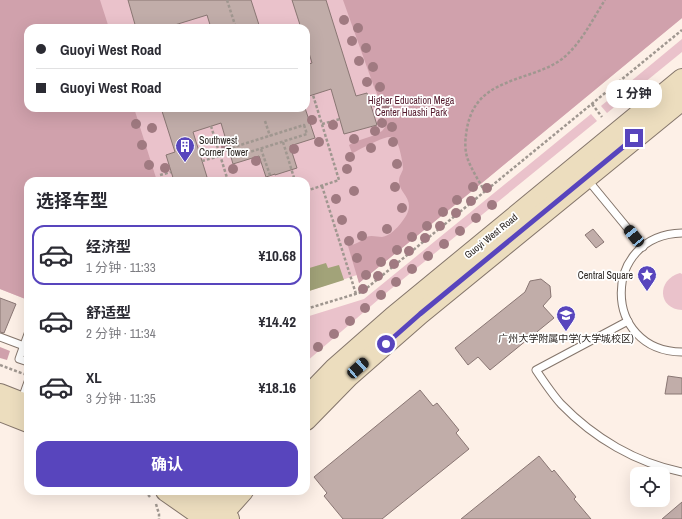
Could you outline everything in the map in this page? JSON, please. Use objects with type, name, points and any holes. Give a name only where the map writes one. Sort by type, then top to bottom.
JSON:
[{"type":"main road","name":"Guoyi West Road","points":[[310,416],[348,377],[582,172],[682,79]]},
{"type":"main road","name":"Guoyi West Road","points":[[310,394],[335,368],[393,317],[582,172],[682,100]]},
{"type":"main road","points":[[0,394],[24,400]]},
{"type":"main road","points":[[0,411],[24,420]]},
{"type":"main road","points":[[173,495],[212,516]]},
{"type":"main road","points":[[193,495],[212,516]]},
{"type":"main road","points":[[212,516],[221,495]]},
{"type":"main road","points":[[212,516],[238,495]]},
{"type":"lane","points":[[582,172],[643,247]]},
{"type":"lane","points":[[682,233],[673,233],[660,236],[643,247],[632,258],[622,280],[621,290],[624,310],[633,329],[648,343],[664,350],[682,352]]},
{"type":"lane","points":[[628,321],[536,370],[561,404],[590,430],[615,447],[630,454],[662,467],[682,472]]},
{"type":"lane","points":[[0,337],[24,346],[19,359],[24,361]]},
{"type":"path","points":[[227,0],[235,24]]},
{"type":"path","points":[[485,192],[470,165],[466,151],[468,126],[470,116],[475,105],[495,88],[541,70],[561,59],[570,52],[605,0]]},
{"type":"path","points":[[310,308],[362,292],[682,30]]},
{"type":"path","points":[[310,190],[339,180],[313,95]]},
{"type":"path","points":[[592,104],[602,117]]},
{"type":"path","points":[[322,124],[340,119]]},
{"type":"path","points":[[265,121],[270,136]]},
{"type":"path","points":[[211,126],[227,177]]},
{"type":"path","points":[[304,126],[307,134],[283,142],[237,156],[234,147],[304,126]]},
{"type":"path","points":[[283,142],[294,177]]},
{"type":"path","points":[[262,149],[271,177]]},
{"type":"path","points":[[202,162],[220,156]]},
{"type":"path","points":[[160,175],[171,172]]},
{"type":"path","points":[[322,186],[356,294]]},
{"type":"path","points":[[0,365],[24,374]]},
{"type":"green space","name":"Higher Education Mega Center Huashi Park","points":[[0,0],[682,0],[682,18],[359,283],[357,275],[310,291],[310,177],[24,177],[24,298],[0,289]]},
{"type":"green space","points":[[0,0],[100,0],[108,24],[24,24],[24,112],[135,112],[156,177],[24,177],[24,298],[0,289]]},
{"type":"green space","points":[[343,0],[682,0],[682,18],[359,283],[348,246],[358,243],[366,237],[382,237],[390,233],[408,213],[409,202],[399,185],[399,179],[403,166],[397,142],[393,137],[384,138],[353,153],[349,145],[382,131],[386,126],[386,121],[384,110],[374,87]]},
{"type":"green space","points":[[682,39],[682,52],[607,113],[601,106]]},
{"type":"green space","points":[[591,114],[597,121],[386,293],[310,359],[310,316],[364,299]]},
{"type":"green space","points":[[680,273],[682,274],[682,310],[668,305],[664,300],[663,294],[667,282],[672,277]]},
{"type":"green space","points":[[0,347],[10,351],[7,360],[0,358]]},
{"type":"shaded area","points":[[326,263],[328,268],[339,265],[344,280],[310,291],[310,268]]},
{"type":"building","points":[[128,0],[251,0],[259,24],[210,24],[207,15],[178,24],[135,24]]},
{"type":"building","points":[[292,0],[326,0],[356,96],[367,93],[377,125],[344,134],[331,89],[310,96],[310,64],[312,63],[310,56],[310,24],[300,24]]},
{"type":"building","points":[[162,112],[306,112],[315,138],[290,146],[297,168],[266,177],[259,156],[233,164],[221,123],[193,132],[207,177],[173,177],[166,155],[175,152]]},
{"type":"building","points":[[593,229],[604,242],[596,248],[585,235]]},
{"type":"building","points":[[541,279],[550,286],[551,297],[543,306],[554,318],[490,370],[478,357],[468,365],[455,348],[525,292],[530,281]]},
{"type":"building","points":[[0,298],[16,304],[4,333],[0,332]]},
{"type":"building","points":[[668,376],[682,378],[682,394],[665,394]]},
{"type":"building","points":[[420,390],[433,406],[437,403],[459,430],[456,433],[469,449],[382,519],[343,519],[324,496],[327,493],[314,477]]},
{"type":"building","points":[[539,456],[552,472],[554,470],[576,497],[574,499],[591,519],[461,519]]},
{"type":"building","points":[[682,502],[682,519],[662,519]]},
{"type":"place","name":"Southwest Corner Tower","points":[[185,163]]},
{"type":"place","name":"Central Square","points":[[647,292]]},
{"type":"place","name":"广州大学附属中学(大学城校区)","points":[[566,332]]},
{"type":"route","points":[[386,344],[420,314],[634,138]]}]
